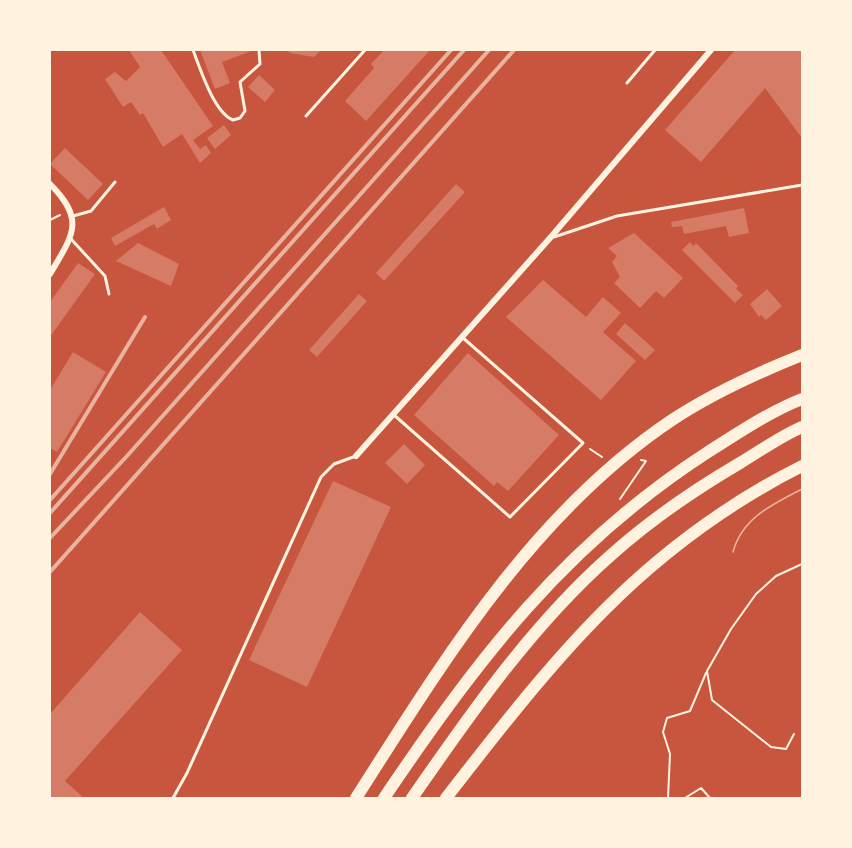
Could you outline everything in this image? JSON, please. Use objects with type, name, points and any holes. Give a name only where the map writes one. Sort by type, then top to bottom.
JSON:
[{"type":"highway","points":[[356,798],[477,617],[535,543],[572,502],[614,463],[673,419],[743,380],[802,355]]},
{"type":"highway","points":[[384,798],[490,650],[552,579],[593,538],[638,500],[680,470],[787,405],[802,399]]},
{"type":"highway","points":[[412,798],[508,665],[569,596],[610,556],[701,486],[801,427]]},
{"type":"highway","points":[[446,798],[562,653],[621,591],[737,501],[802,466]]},
{"type":"street","points":[[356,456],[550,238],[711,50]]},
{"type":"street","points":[[50,184],[67,201],[73,216],[70,237],[50,274]]},
{"type":"lane","points":[[194,50],[202,75],[217,103],[224,115],[233,120],[240,118],[245,111],[240,82],[260,64],[259,50]]},
{"type":"lane","points":[[306,116],[365,50]]},
{"type":"lane","points":[[627,83],[655,50]]},
{"type":"lane","points":[[73,216],[91,211],[115,182]]},
{"type":"lane","points":[[550,238],[617,216],[802,185]]},
{"type":"lane","points":[[70,237],[105,276],[109,294]]},
{"type":"lane","points":[[393,414],[510,517],[583,443],[462,337]]},
{"type":"lane","points":[[173,798],[187,773],[321,477],[334,464],[356,456]]},
{"type":"path","points":[[583,443],[598,457],[610,458]]},
{"type":"path","points":[[620,500],[646,461],[634,460]]},
{"type":"path","points":[[668,798],[670,754],[663,732],[667,718],[690,711],[716,651],[756,594],[776,576],[802,564]]},
{"type":"path","points":[[707,671],[712,700],[771,747],[786,749],[794,734]]},
{"type":"path","points":[[685,798],[701,788],[710,798]]},
{"type":"building","points":[[129,50],[161,50],[213,126],[193,140],[200,149],[206,145],[211,153],[200,163],[182,134],[163,147],[143,113],[140,115],[131,102],[123,107],[105,79],[115,72],[126,81],[140,67]]},
{"type":"building","points":[[200,50],[254,50],[222,62],[230,83],[215,89]]},
{"type":"building","points":[[286,50],[321,50],[314,57],[290,53]]},
{"type":"building","points":[[384,50],[430,50],[366,121],[345,101],[374,68],[371,64]]},
{"type":"building","points":[[735,50],[802,50],[802,138],[765,88],[701,162],[665,130]]},
{"type":"building","points":[[259,75],[275,90],[265,102],[248,87]]},
{"type":"building","points":[[224,125],[231,135],[215,149],[207,138]]},
{"type":"building","points":[[65,148],[103,184],[88,200],[50,164]]},
{"type":"building","points":[[456,184],[465,192],[384,281],[376,273]]},
{"type":"building","points":[[164,207],[171,220],[157,229],[154,224],[115,246],[111,238]]},
{"type":"building","points":[[744,208],[749,233],[729,237],[726,226],[684,234],[682,226],[672,227],[671,222]]},
{"type":"building","points":[[634,233],[683,278],[664,298],[656,291],[640,308],[614,283],[620,277],[612,262],[617,256],[608,248]]},
{"type":"building","points":[[690,242],[693,246],[696,243],[738,286],[736,289],[743,295],[735,303],[682,250]]},
{"type":"building","points":[[138,243],[179,264],[171,286],[116,261]]},
{"type":"building","points":[[78,263],[95,274],[50,337],[50,302]]},
{"type":"building","points":[[543,280],[586,317],[603,297],[621,313],[603,332],[636,361],[601,400],[506,317]]},
{"type":"building","points":[[767,289],[782,306],[766,320],[761,315],[759,317],[750,304]]},
{"type":"building","points":[[359,294],[367,301],[317,357],[309,350]]},
{"type":"building","points":[[625,323],[655,350],[645,360],[616,334]]},
{"type":"building","points":[[73,352],[106,372],[57,452],[50,448],[50,390]]},
{"type":"building","points":[[468,353],[559,435],[508,491],[497,482],[494,486],[414,415]]},
{"type":"building","points":[[404,444],[425,465],[407,484],[385,463]]},
{"type":"building","points":[[333,481],[391,507],[307,687],[249,660]]},
{"type":"building","points":[[140,612],[182,650],[65,781],[84,798],[50,798],[50,714]]},
{"type":"tram line","points":[[733,552],[737,540],[751,521],[760,513],[802,489]]},
{"type":"railway","points":[[50,500],[451,50]]},
{"type":"railway","points":[[50,513],[464,50]]},
{"type":"railway","points":[[50,538],[127,456],[489,50]]},
{"type":"railway","points":[[50,572],[514,50]]},
{"type":"railway","points":[[50,474],[145,317]]}]
